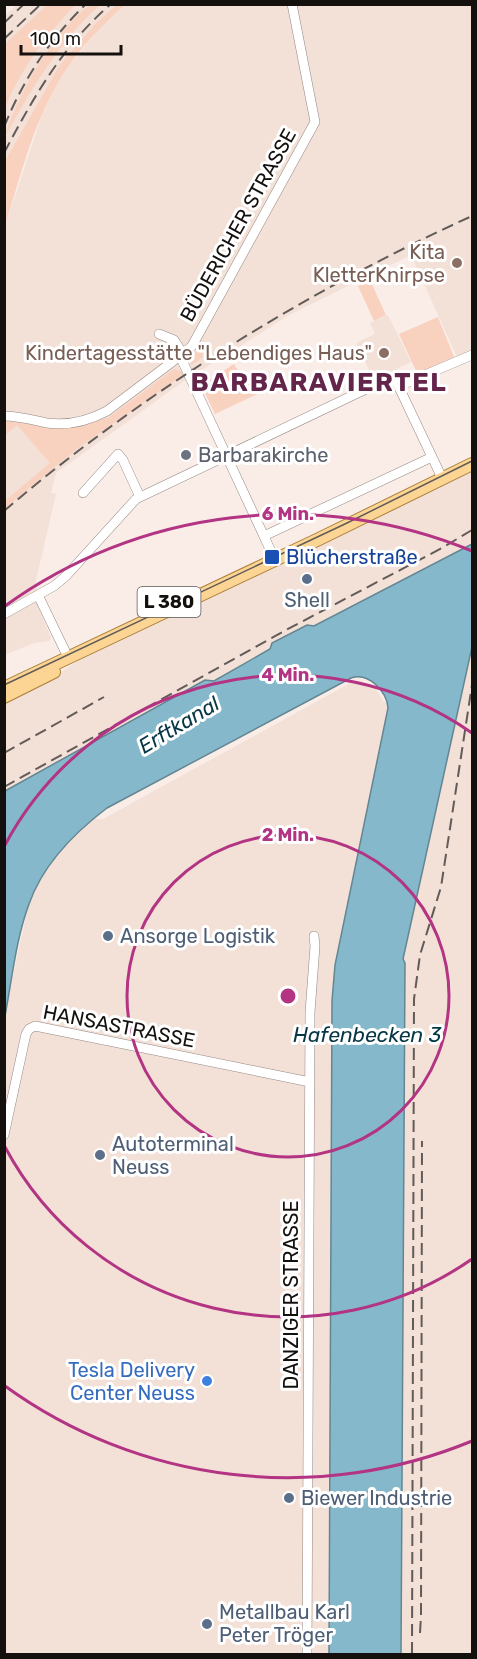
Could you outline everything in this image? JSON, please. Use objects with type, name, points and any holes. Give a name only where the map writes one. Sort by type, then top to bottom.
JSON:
[{"type":"main road","name":"L 380","points":[[4,688],[441,475],[472,456]]},
{"type":"main road","name":"L 380","points":[[441,475],[472,464]]},
{"type":"main road","name":"L 380","points":[[4,679],[273,556]]},
{"type":"main road","points":[[4,697],[53,673],[81,651]]},
{"type":"street","name":"BÜDERICHER STRASSE","points":[[159,334],[174,340],[182,355],[194,342],[315,122],[292,4]]},
{"type":"street","points":[[4,416],[59,424],[95,417],[182,355],[273,556]]},
{"type":"street","points":[[399,386],[472,355]]},
{"type":"street","points":[[4,614],[66,576],[130,504],[140,497],[385,380],[393,380],[399,386],[441,475]]},
{"type":"street","points":[[83,493],[118,454],[140,497]]},
{"type":"street","points":[[264,536],[432,457]]},
{"type":"street","points":[[38,595],[65,651]]},
{"type":"street","name":"DANZIGER STRASSE","points":[[307,1654],[310,1012],[314,936]]},
{"type":"street","name":"HANSASTRASSE","points":[[4,1135],[25,1038],[29,1029],[35,1026],[310,1082]]},
{"type":"shaded area","points":[[16,5],[116,5],[94,25],[59,66],[5,161],[5,16]]},
{"type":"shaded area","points":[[47,5],[75,5],[35,53],[11,93],[5,108],[5,44]]},
{"type":"shaded area","points":[[89,5],[100,5],[72,33],[60,49],[6,133],[39,63],[62,32]]},
{"type":"shaded area","points":[[116,5],[125,5],[104,24],[77,55],[46,106],[26,157],[5,226],[5,161],[59,66],[94,25]]},
{"type":"shaded area","points":[[125,5],[472,5],[472,351],[457,357],[411,255],[291,314],[184,381],[56,473],[51,493],[56,494],[36,580],[38,607],[51,638],[49,641],[34,643],[5,655],[5,226],[42,115],[54,90],[68,67],[98,30]]},
{"type":"shaded area","points":[[370,280],[386,315],[374,321],[358,286]]},
{"type":"shaded area","name":"Kindertagesstätte \"Lebendiges Haus\"","points":[[388,315],[411,362],[374,380],[356,343],[375,334],[370,323]]},
{"type":"shaded area","points":[[438,317],[454,357],[417,373],[399,334]]},
{"type":"shaded area","points":[[201,345],[211,352],[191,365],[191,357]]},
{"type":"shaded area","points":[[234,364],[245,383],[255,379],[262,392],[215,414],[201,385]]},
{"type":"shaded area","points":[[174,369],[181,371],[183,375],[78,448],[5,508],[5,501],[50,463],[17,425],[6,434],[5,421],[71,427],[108,418]]},
{"type":"shaded area","points":[[472,470],[472,544],[314,626],[307,625],[272,643],[270,649],[214,681],[205,680],[5,791],[4,702],[55,676],[89,654],[320,546]]},
{"type":"shaded area","points":[[472,647],[472,1654],[401,1654],[405,963],[403,959]]},
{"type":"shaded area","points":[[354,681],[361,681],[374,687],[384,702],[388,701],[388,708],[335,965],[332,1001],[329,1654],[5,1654],[4,1017],[29,903],[38,884],[59,853],[92,819],[103,819]]},
{"type":"water","name":"Hafenbecken 3","points":[[472,544],[472,647],[403,959],[405,963],[401,1654],[329,1654],[332,1001],[335,965],[388,708],[387,702],[381,690],[370,681],[358,677],[351,678],[107,808],[61,850],[35,889],[21,931],[5,1016],[5,791],[205,680],[214,681],[270,649],[272,643],[307,625],[314,626]]},
{"type":"tram line","points":[[4,685],[347,523],[472,461]]},
{"type":"railway","points":[[4,23],[24,4]]},
{"type":"railway","points":[[4,39],[41,4]]},
{"type":"railway","points":[[4,127],[38,61],[60,32],[86,4]]},
{"type":"railway","points":[[4,153],[50,73],[78,37],[111,4]]},
{"type":"railway","points":[[4,511],[113,425],[228,347],[349,277],[472,216]]},
{"type":"railway","points":[[4,787],[286,630],[472,530]]},
{"type":"railway","points":[[412,1654],[414,999],[420,955],[441,887],[472,685]]},
{"type":"railway","points":[[4,753],[104,697]]},
{"type":"railway","points":[[420,1633],[422,1141]]},
{"type":"place","name":"Kita KletterKnirpse","points":[[457,263]]},
{"type":"place","name":"Kindertagesstätte \"Lebendiges Haus\"","points":[[384,353]]},
{"type":"place","name":"Barbarakirche","points":[[186,455]]},
{"type":"place","name":"Blücherstraße","points":[[272,557]]},
{"type":"place","name":"Shell","points":[[307,579]]},
{"type":"place","name":"Ansorge Logistik","points":[[108,936]]},
{"type":"place","name":"Autoterminal Neuss","points":[[100,1155]]},
{"type":"place","name":"Tesla Delivery Center Neuss","points":[[207,1381]]},
{"type":"place","name":"Biewer Industrie","points":[[289,1498]]},
{"type":"place","name":"Metallbau Karl Peter Tröger","points":[[207,1624]]},
{"type":"district","name":"BARBARAVIERTEL","points":[[319,382]]},
{"type":"water label","name":"Erftkanal","points":[[179,725]]}]
